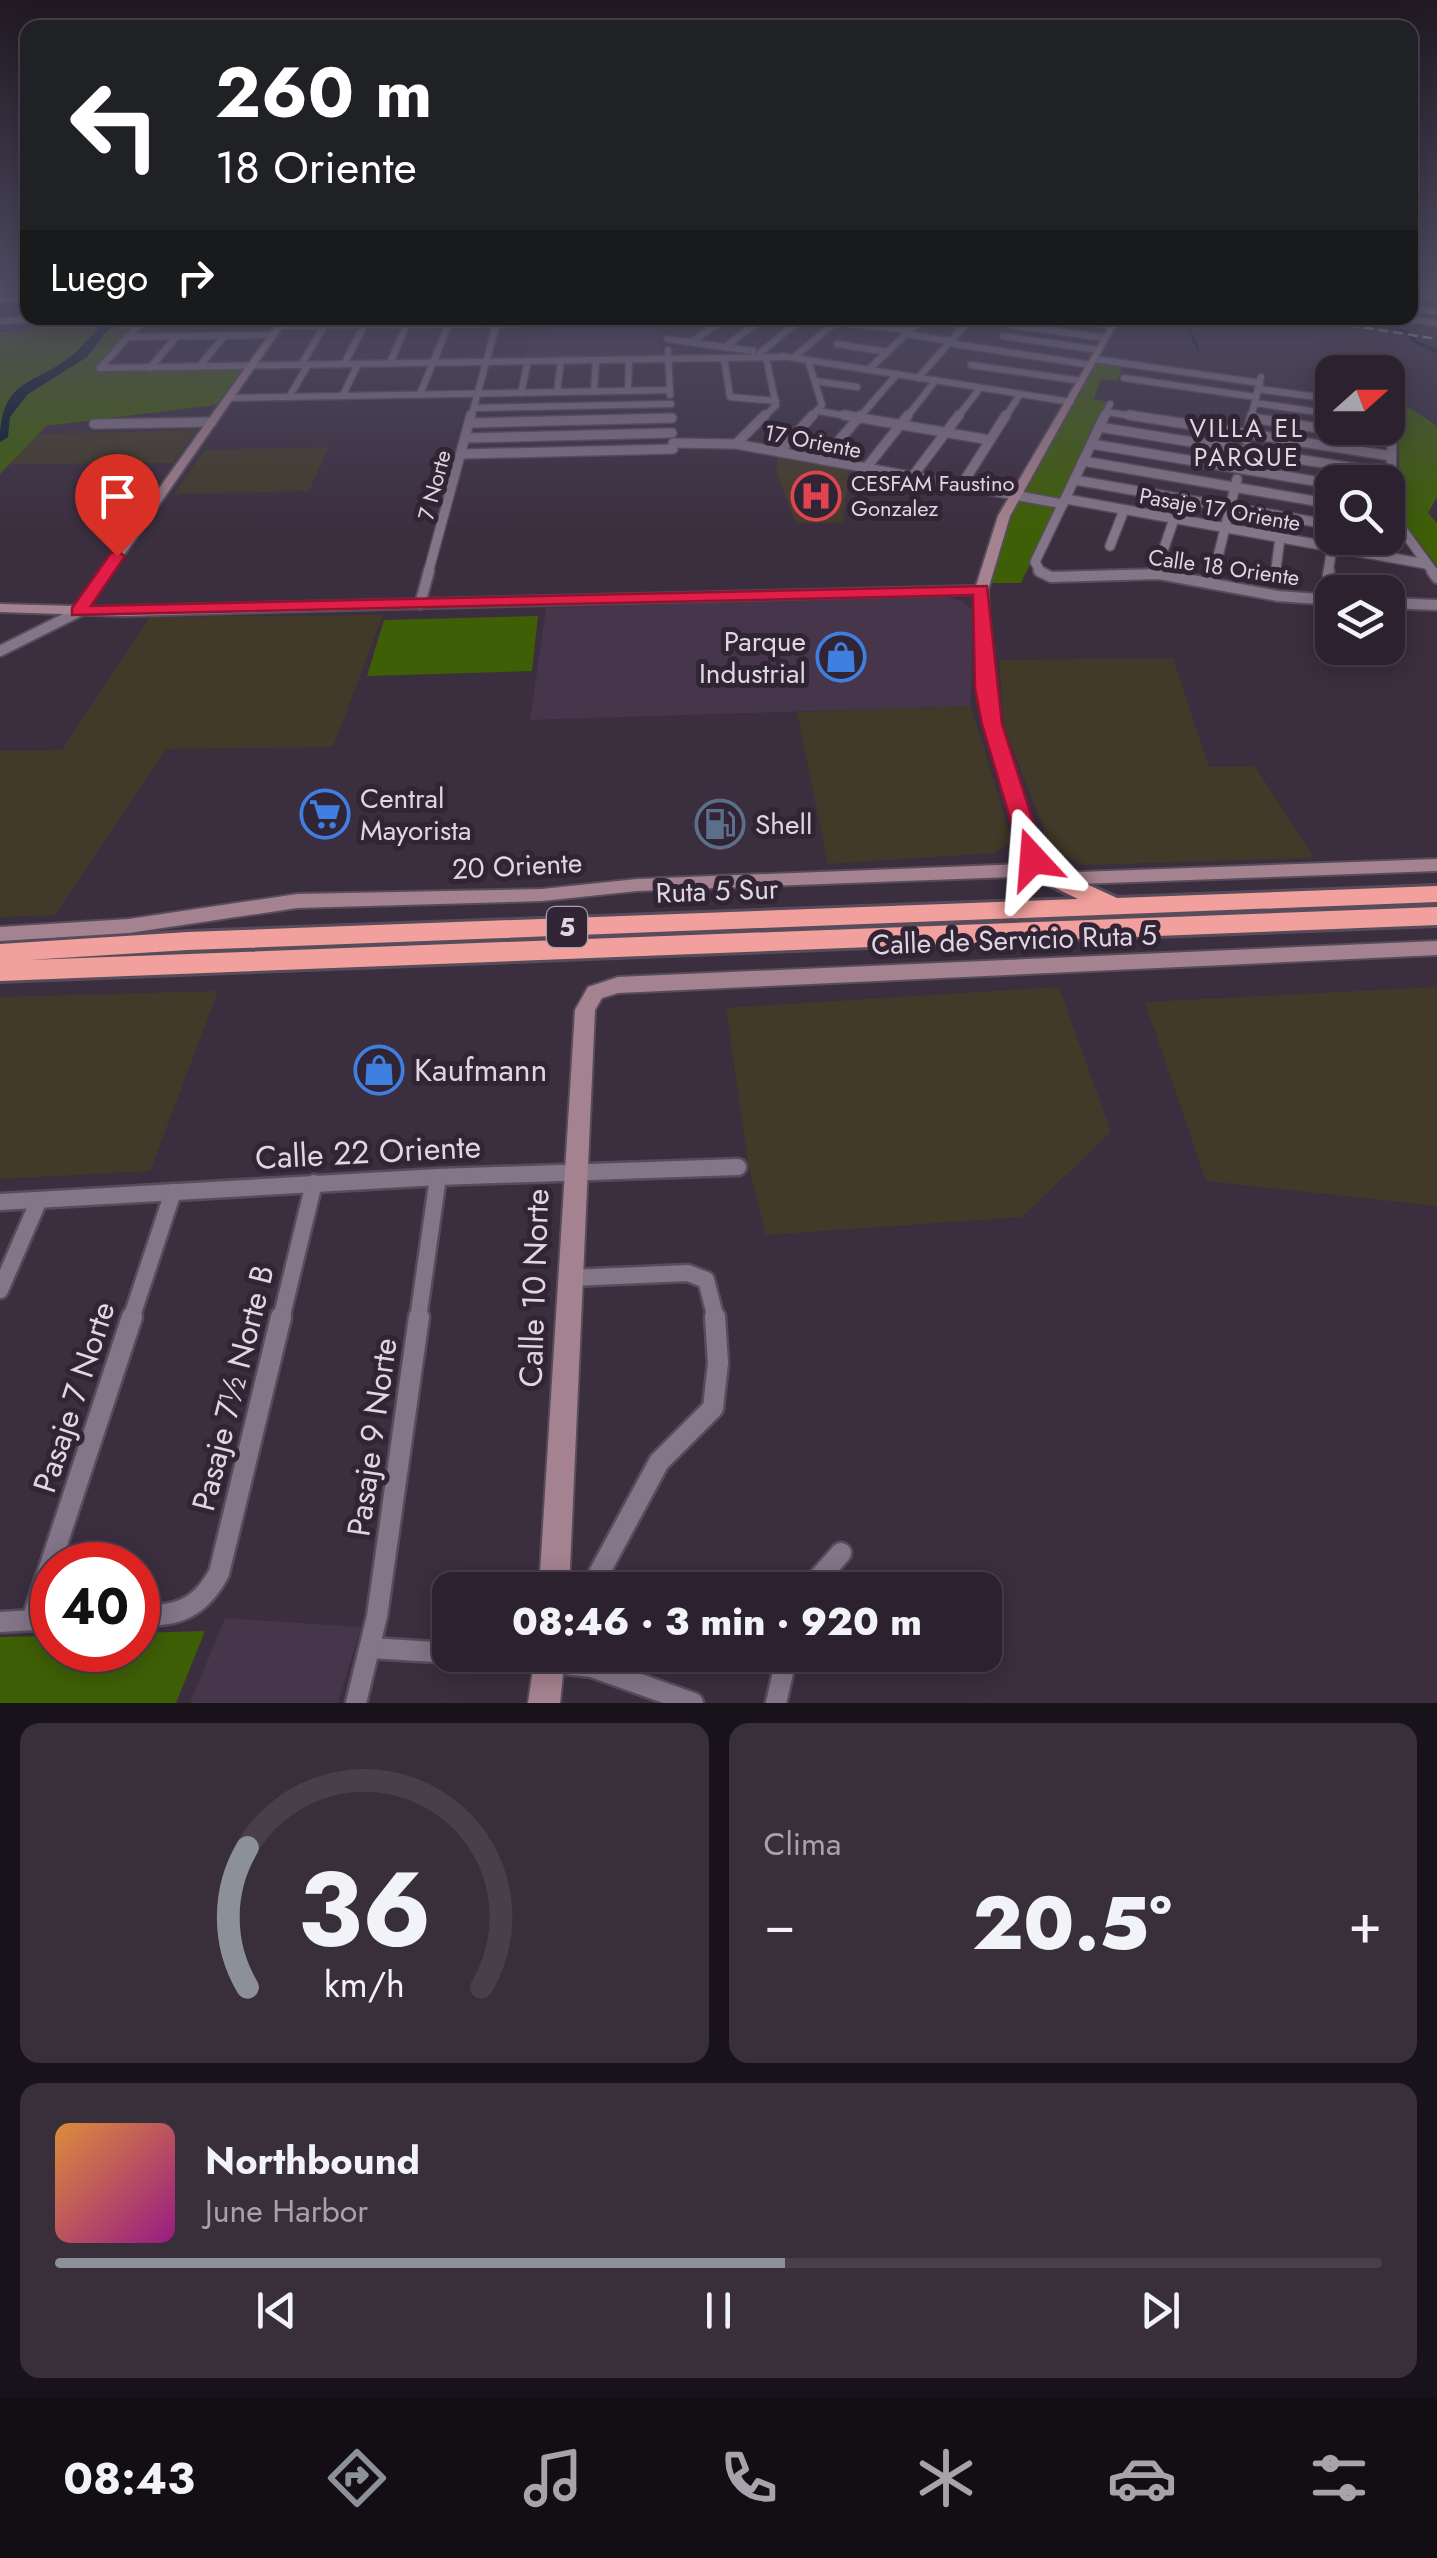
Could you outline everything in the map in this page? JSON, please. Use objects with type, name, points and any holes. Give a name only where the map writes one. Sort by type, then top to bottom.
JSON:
[{"type":"highway","points":[[1043,873],[1081,892],[1134,905]]},
{"type":"highway","name":"Ruta 5 Sur","points":[[0,952],[188,941],[1437,894]]},
{"type":"highway","name":"Ruta 5 Sur","points":[[0,971],[1437,916]]},
{"type":"street","points":[[0,652],[78,612],[246,372]]},
{"type":"street","points":[[288,396],[300,372]]},
{"type":"street","points":[[343,396],[354,372]]},
{"type":"street","points":[[420,394],[430,372]]},
{"type":"street","name":"7 Norte","points":[[420,604],[483,372]]},
{"type":"street","points":[[521,393],[525,372]]},
{"type":"street","points":[[556,392],[559,372]]},
{"type":"street","points":[[580,451],[584,406],[594,372]]},
{"type":"street","points":[[628,372],[628,390]]},
{"type":"street","points":[[669,372],[673,446]]},
{"type":"street","points":[[726,372],[730,398],[776,400]]},
{"type":"street","points":[[768,372],[776,400]]},
{"type":"street","points":[[779,452],[822,404],[812,372]]},
{"type":"street","points":[[886,372],[1071,402]]},
{"type":"street","points":[[918,378],[923,372]]},
{"type":"street","points":[[912,477],[948,432],[983,372]]},
{"type":"street","points":[[1023,372],[1082,381]]},
{"type":"street","points":[[1087,372],[1004,516],[981,590],[992,724],[1043,873],[1437,865]]},
{"type":"street","points":[[1126,372],[1122,380],[1315,398]]},
{"type":"street","points":[[1179,372],[1258,390],[1315,408]]},
{"type":"street","points":[[822,460],[897,374]]},
{"type":"street","points":[[866,468],[936,380]]},
{"type":"street","points":[[815,381],[857,387]]},
{"type":"street","points":[[228,398],[670,390]]},
{"type":"street","points":[[1212,584],[1258,390]]},
{"type":"street","points":[[961,486],[1020,394]]},
{"type":"street","points":[[736,444],[776,400]]},
{"type":"street","points":[[474,408],[671,404]]},
{"type":"street","points":[[1064,502],[1108,408],[1391,456]]},
{"type":"street","points":[[818,410],[990,440]]},
{"type":"street","points":[[470,423],[672,418]]},
{"type":"street","points":[[1252,418],[1315,427]]},
{"type":"street","points":[[94,424],[212,422]]},
{"type":"street","points":[[1100,427],[1336,465]]},
{"type":"street","points":[[466,438],[581,435],[673,446]]},
{"type":"street","name":"17 Oriente","points":[[673,446],[736,444],[1064,502]]},
{"type":"street","points":[[1092,444],[1315,481]]},
{"type":"street","points":[[1391,465],[1392,445]]},
{"type":"street","points":[[461,454],[673,446]]},
{"type":"street","points":[[1083,461],[1315,501]]},
{"type":"street","points":[[1075,480],[1315,522]]},
{"type":"street","name":"Pasaje 17 Oriente","points":[[1064,502],[1315,544]]},
{"type":"street","name":"Calle 18 Oriente","points":[[1064,502],[1035,562],[1041,574],[1152,574],[1315,598]]},
{"type":"street","points":[[1110,546],[1124,510]]},
{"type":"street","points":[[1163,551],[1174,519]]},
{"type":"street","points":[[1276,568],[1280,538]]},
{"type":"street","points":[[1406,538],[1437,578]]},
{"type":"street","points":[[1328,575],[1331,555]]},
{"type":"street","name":"Pasaje 17 Oriente","points":[[1374,555],[1426,564]]},
{"type":"street","points":[[1384,557],[1386,574]]},
{"type":"street","points":[[0,608],[78,612],[981,590]]},
{"type":"street","points":[[937,591],[964,600],[981,613]]},
{"type":"street","points":[[1405,604],[1437,606]]},
{"type":"street","name":"20 Oriente","points":[[0,934],[129,926],[297,901],[542,895],[637,885],[1043,873]]},
{"type":"street","name":"Calle de Servicio Ruta 5","points":[[595,992],[618,985],[1437,948]]},
{"type":"street","name":"Calle 10 Norte","points":[[555,1572],[585,1010],[595,992]]},
{"type":"street","name":"Calle 22 Oriente","points":[[0,1202],[438,1177],[738,1167]]},
{"type":"street","name":"Pasaje 9 Norte","points":[[356,1703],[371,1648],[438,1177]]},
{"type":"street","name":"Pasaje 7½ Norte B","points":[[160,1616],[177,1616],[202,1604],[219,1573],[314,1183]]},
{"type":"street","name":"Pasaje 7 Norte","points":[[66,1542],[173,1192]]},
{"type":"street","points":[[0,1290],[39,1200]]},
{"type":"street","points":[[571,1278],[688,1272],[706,1280],[714,1299],[718,1392],[712,1410],[662,1457],[634,1500],[599,1572]]},
{"type":"street","points":[[824,1572],[841,1552]]},
{"type":"street","points":[[0,1622],[30,1621]]},
{"type":"street","points":[[371,1648],[432,1652]]},
{"type":"street","points":[[544,1703],[548,1672]]},
{"type":"street","points":[[608,1672],[693,1703]]},
{"type":"street","points":[[776,1703],[783,1672]]},
{"type":"shaded area","points":[[197,430],[173,463],[10,464],[38,434]]},
{"type":"shaded area","points":[[329,447],[309,491],[174,494],[205,450]]},
{"type":"shaded area","name":"CESFAM Faustino Gonzalez","points":[[778,457],[849,470],[843,523],[796,523],[776,471]]},
{"type":"shaded area","name":"Parque Industrial","points":[[942,595],[962,601],[973,611],[971,706],[530,720],[546,608]]},
{"type":"shaded area","points":[[383,615],[333,747],[166,749],[55,915],[0,917],[0,751],[62,750],[150,617]]},
{"type":"shaded area","points":[[1173,658],[1209,767],[1255,766],[1314,858],[1082,865],[1051,848],[1004,726],[999,660]]},
{"type":"shaded area","points":[[971,706],[1012,841],[995,853],[828,864],[797,712]]},
{"type":"shaded area","points":[[1059,987],[1111,1132],[1022,1217],[766,1235],[748,1164],[726,1008]]},
{"type":"shaded area","points":[[1437,987],[1437,1206],[1206,1181],[1145,1002]]},
{"type":"shaded area","points":[[218,991],[150,1171],[0,1179],[0,997]]},
{"type":"shaded area","points":[[225,1618],[361,1627],[338,1703],[190,1703]]},
{"type":"green space","points":[[0,372],[240,372],[216,405],[46,426],[0,474]]},
{"type":"green space","points":[[1092,372],[1120,372],[1117,381],[1101,379],[1094,399],[1108,402],[1021,583],[991,583],[1010,515]]},
{"type":"green space","points":[[1405,405],[1437,426],[1437,497],[1428,513],[1437,523],[1437,566],[1405,524],[1405,465],[1399,465],[1399,445],[1405,445]]},
{"type":"green space","points":[[538,616],[532,671],[367,676],[384,620]]},
{"type":"green space","points":[[205,1631],[176,1703],[0,1703],[0,1637],[30,1636],[30,1672],[160,1672],[160,1632]]},
{"type":"waterway","points":[[0,437],[3,417],[23,391],[53,372]]},
{"type":"place","name":"CESFAM Faustino Gonzalez","points":[[816,496]]},
{"type":"place","name":"Parque Industrial","points":[[841,657]]},
{"type":"place","name":"Central Mayorista","points":[[325,814]]},
{"type":"place","name":"Shell","points":[[720,824]]},
{"type":"place","name":"Kaufmann","points":[[379,1070]]},
{"type":"district","name":"VILLA EL PARQUE","points":[[1247,442]]},
{"type":"route","points":[[117,556],[78,612],[981,590],[985,688],[1004,773],[1033,859]]}]
